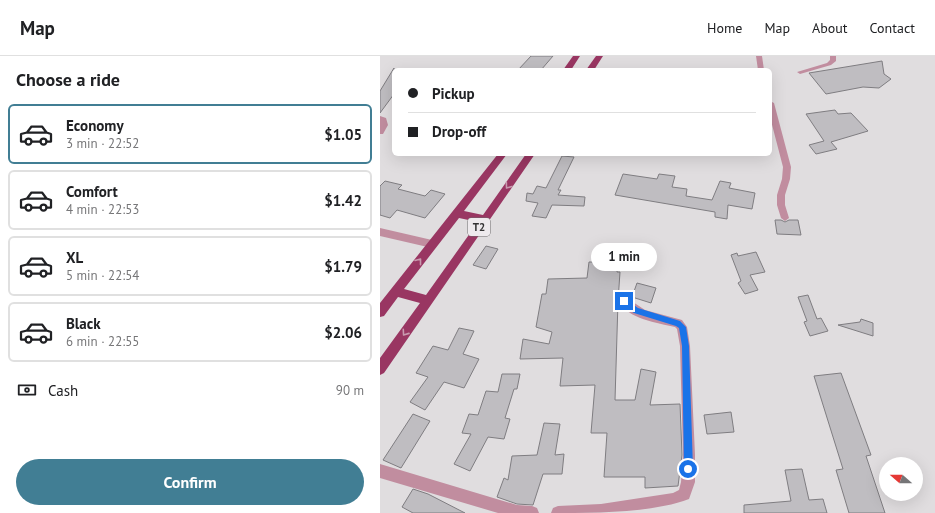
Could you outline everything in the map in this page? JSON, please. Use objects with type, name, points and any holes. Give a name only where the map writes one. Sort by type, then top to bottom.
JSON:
[{"type":"highway","points":[[568,68],[577,56]]},
{"type":"highway","points":[[591,68],[600,56]]},
{"type":"highway","name":"T2","points":[[380,312],[432,244],[458,214],[502,156]]},
{"type":"highway","name":"T2","points":[[380,369],[529,156]]},
{"type":"highway","points":[[458,214],[484,219]]},
{"type":"highway","points":[[396,292],[427,300]]},
{"type":"street","points":[[759,56],[761,68]]},
{"type":"street","points":[[800,72],[829,64],[832,61],[833,56]]},
{"type":"street","points":[[772,111],[787,167],[786,179],[781,195],[781,205],[785,218]]},
{"type":"street","points":[[380,118],[383,120],[384,126],[380,132]]},
{"type":"street","points":[[380,232],[432,244]]},
{"type":"street","points":[[558,513],[601,511],[675,500],[679,498],[686,489],[689,456],[685,346],[682,327],[678,323],[637,311],[624,301]]},
{"type":"street","points":[[380,471],[517,512],[532,513]]},
{"type":"building","points":[[531,56],[553,56],[543,68],[520,68]]},
{"type":"building","points":[[882,61],[884,74],[891,79],[879,88],[863,87],[826,94],[809,73]]},
{"type":"building","points":[[392,71],[392,97],[380,113],[380,91]]},
{"type":"building","points":[[835,110],[838,114],[851,113],[868,131],[831,142],[837,149],[816,154],[809,145],[824,141],[806,114]]},
{"type":"building","points":[[562,156],[574,157],[558,190],[561,190],[558,195],[585,197],[584,206],[552,205],[546,218],[532,216],[538,203],[526,201],[527,193],[533,194],[537,186],[546,188]]},
{"type":"building","points":[[623,174],[657,179],[659,174],[675,176],[672,187],[687,189],[686,196],[712,200],[720,181],[731,183],[729,188],[755,193],[752,209],[728,205],[727,219],[715,217],[715,212],[615,195]]},
{"type":"building","points":[[385,181],[402,185],[398,189],[425,196],[431,190],[445,194],[425,218],[397,210],[390,218],[380,215],[380,186]]},
{"type":"building","points":[[775,220],[785,222],[789,220],[798,220],[801,235],[777,234]]},
{"type":"building","points":[[486,246],[498,249],[486,269],[473,265]]},
{"type":"building","points":[[756,252],[765,272],[750,275],[758,290],[745,294],[738,283],[741,281],[731,255],[737,253],[738,256]]},
{"type":"building","points":[[604,260],[618,260],[617,272],[620,272],[615,400],[635,400],[641,369],[656,372],[650,405],[680,404],[682,455],[678,486],[645,488],[645,477],[604,477],[607,433],[591,433],[595,385],[560,386],[563,358],[520,359],[523,339],[549,344],[552,332],[536,327],[542,294],[546,294],[548,279],[587,278],[589,262],[604,262]]},
{"type":"building","points":[[637,283],[656,288],[651,303],[632,297]]},
{"type":"building","points":[[808,295],[817,319],[821,318],[828,331],[810,336],[804,322],[807,321],[798,297]]},
{"type":"building","points":[[861,319],[873,323],[873,336],[838,325],[860,322]]},
{"type":"building","points":[[459,328],[474,331],[463,354],[479,359],[464,388],[444,382],[425,410],[410,402],[428,377],[416,373],[433,346],[448,350]]},
{"type":"building","points":[[841,373],[871,455],[866,456],[879,495],[879,501],[881,501],[885,513],[849,513],[836,470],[843,469],[814,376]]},
{"type":"building","points":[[502,374],[520,374],[517,389],[514,389],[505,418],[510,419],[504,439],[488,437],[470,471],[454,464],[471,434],[462,433],[469,414],[478,415],[486,391],[498,392]]},
{"type":"building","points":[[731,412],[734,432],[707,434],[704,415]]},
{"type":"building","points":[[413,414],[430,421],[401,468],[383,460]]},
{"type":"building","points":[[544,423],[560,424],[555,455],[564,454],[562,474],[543,474],[533,505],[517,504],[497,497],[504,478],[508,480],[512,456],[537,455]]},
{"type":"building","points":[[802,469],[809,500],[823,499],[827,513],[744,513],[744,505],[791,501],[785,470]]},
{"type":"building","points":[[413,489],[428,494],[465,513],[413,513],[402,507]]},
{"type":"route","points":[[624,301],[627,305],[637,311],[678,323],[684,332],[689,456],[688,469]]}]
